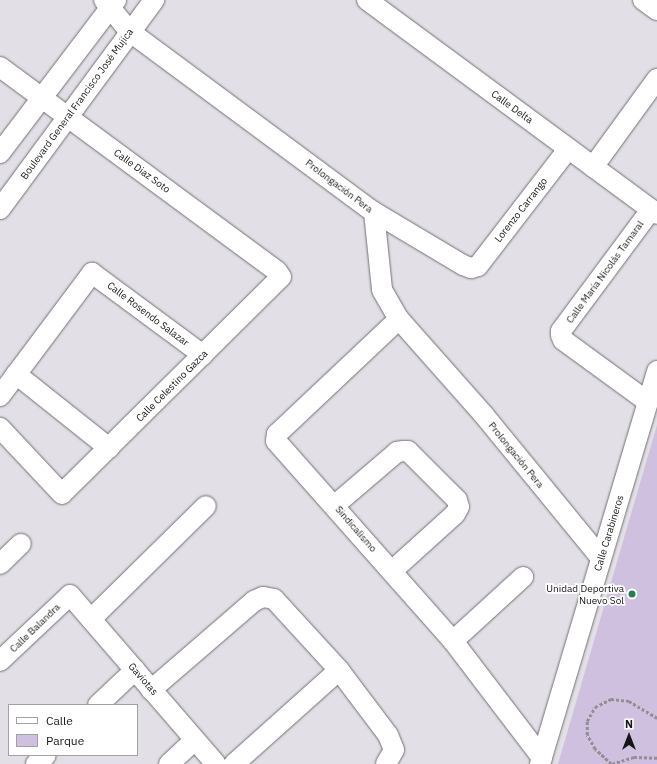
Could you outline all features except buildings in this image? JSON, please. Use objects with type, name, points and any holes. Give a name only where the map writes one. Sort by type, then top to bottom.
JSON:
[{"type":"street","name":"Boulevard General Francisco José Mujica","points":[[0,209],[69,118],[129,31],[154,0]]},
{"type":"street","name":"Calle Delta","points":[[367,0],[654,212]]},
{"type":"street","points":[[643,0],[657,10]]},
{"type":"street","name":"Prolongación Pera","points":[[110,3],[129,31],[374,212],[382,290],[399,319],[483,414],[601,558]]},
{"type":"street","points":[[0,153],[110,3]]},
{"type":"street","name":"Calle Diaz Soto","points":[[0,67],[277,271],[281,277]]},
{"type":"street","points":[[593,167],[657,79]]},
{"type":"street","name":"Lorenzo Carrango","points":[[374,212],[471,268],[478,266],[568,149]]},
{"type":"street","name":"Calle María Nicolás Tamaral","points":[[648,402],[563,340],[561,331],[654,212]]},
{"type":"street","name":"Calle Rosendo Salazar","points":[[16,374],[92,273],[203,355]]},
{"type":"street","name":"Calle Celestino Gazca","points":[[0,428],[62,494],[281,277]]},
{"type":"street","name":"Sindicalismo","points":[[399,319],[275,437],[276,441],[335,505],[453,641],[541,761]]},
{"type":"street","name":"Calle Carabineros","points":[[541,761],[657,371]]},
{"type":"street","points":[[0,396],[16,374],[109,448]]},
{"type":"street","points":[[335,505],[397,452],[404,450],[408,451],[457,500],[459,508],[455,514],[392,572]]},
{"type":"street","points":[[91,619],[206,506]]},
{"type":"street","points":[[0,564],[21,544]]},
{"type":"street","points":[[453,641],[522,577]]},
{"type":"street","name":"Gaviotas","points":[[70,595],[216,764]]},
{"type":"street","name":"Calle Balandra","points":[[0,661],[70,595]]},
{"type":"street","points":[[151,690],[254,601],[263,597],[274,599],[339,670],[388,735],[394,750],[386,764]]},
{"type":"street","points":[[99,704],[135,670]]},
{"type":"street","points":[[234,764],[339,670]]},
{"type":"street","points":[[169,764],[195,740]]},
{"type":"street","points":[[36,764],[45,756]]},
{"type":"path","points":[[657,718],[629,701],[611,699],[596,707],[587,721],[587,735],[595,749],[612,764],[634,757],[657,758]]},
{"type":"green space","name":"Unidad Deportiva Nuevo Sol","points":[[657,425],[657,764],[558,764]]},
{"type":"place","name":"Unidad Deportiva Nuevo Sol","points":[[632,594]]}]
